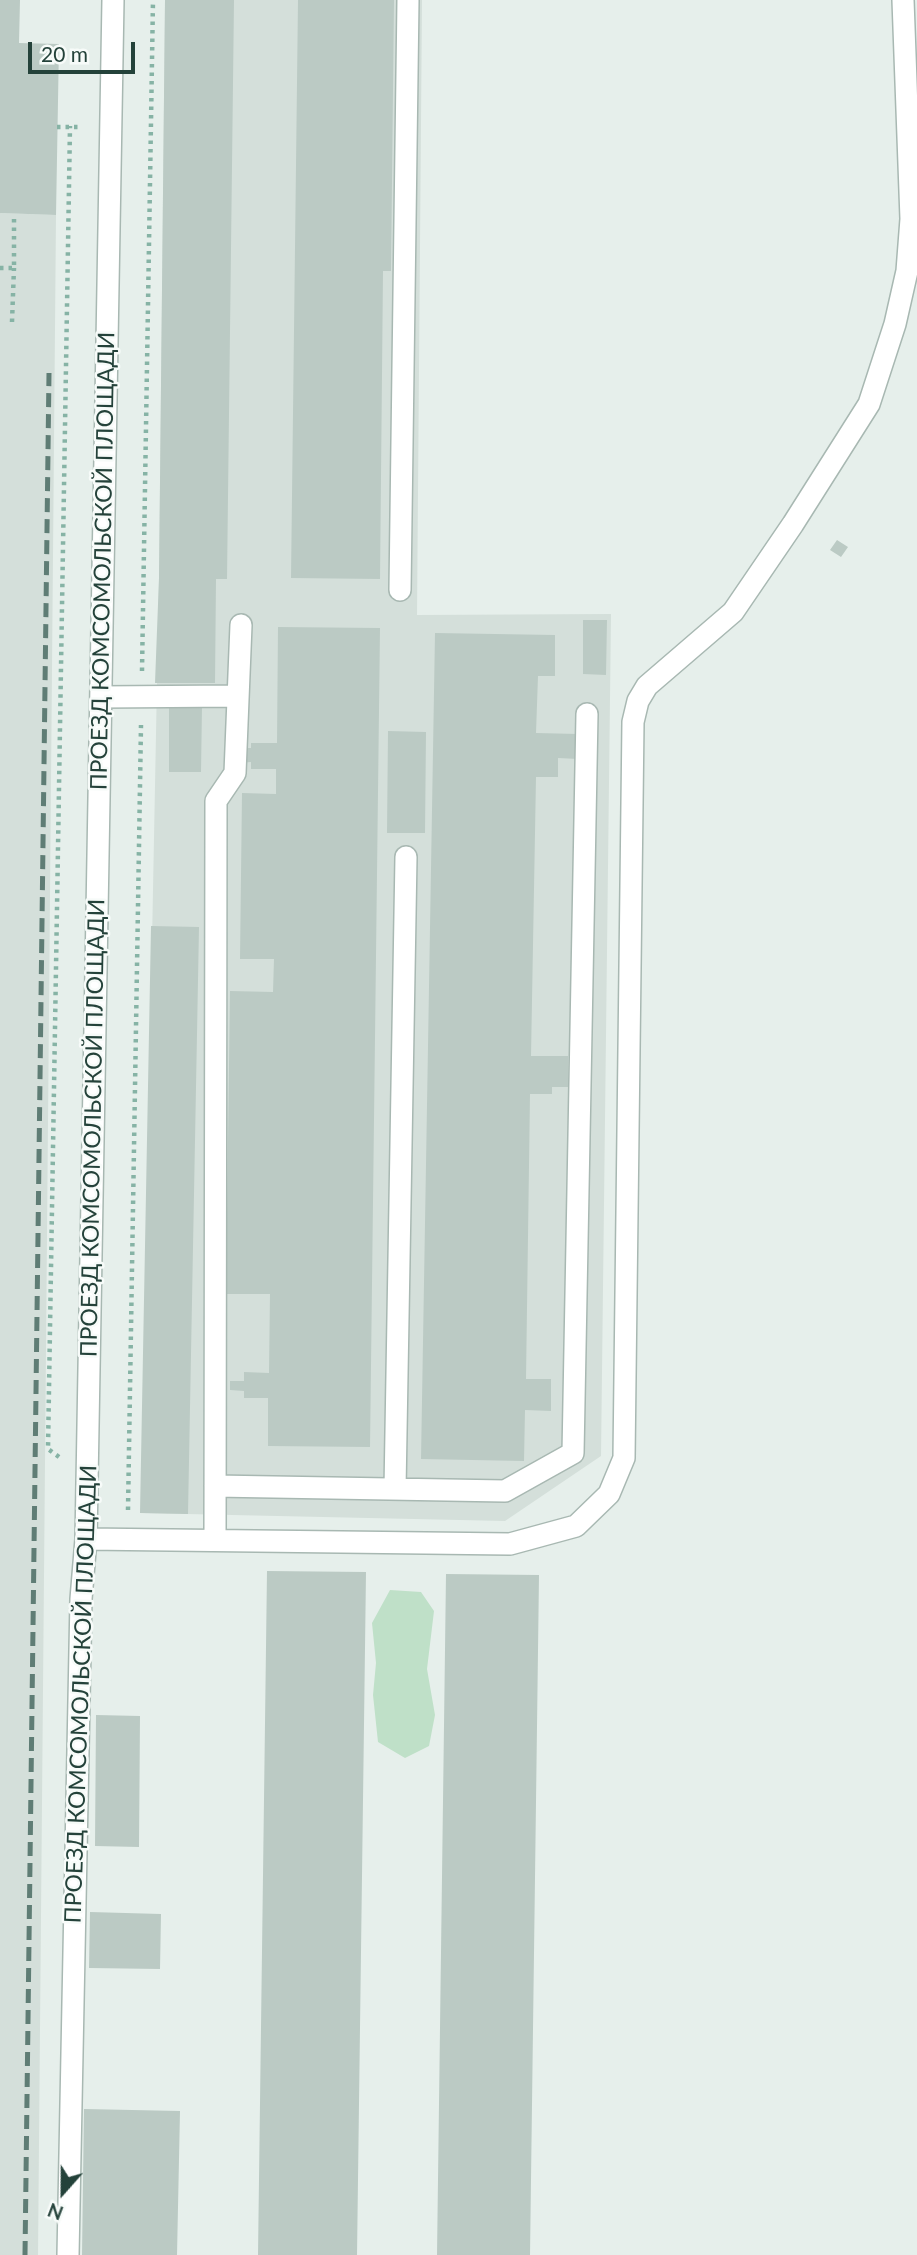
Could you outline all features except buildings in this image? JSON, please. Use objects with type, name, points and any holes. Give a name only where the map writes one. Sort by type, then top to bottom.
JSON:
[{"type":"street","name":"ПРОЕЗД КОМСОМОЛЬСКОЙ ПЛОЩАДИ","points":[[68,2255],[81,1613],[86,1539],[113,0]]},
{"type":"street","points":[[400,590],[408,0]]},
{"type":"street","points":[[86,1539],[510,1544],[576,1526],[609,1494],[624,1458],[633,722],[638,701],[647,686],[733,611],[793,524],[869,404],[895,324],[908,258],[911,219],[903,0]]},
{"type":"street","points":[[215,1540],[216,801],[235,774],[241,625]]},
{"type":"street","points":[[101,697],[238,696]]},
{"type":"street","points":[[215,1486],[505,1491],[573,1453],[587,714]]},
{"type":"street","points":[[395,1489],[406,857]]},
{"type":"path","points":[[127,1539],[153,0]]},
{"type":"path","points":[[57,127],[70,127],[48,1449],[87,1480]]},
{"type":"path","points":[[12,322],[15,214]]},
{"type":"path","points":[[0,268],[14,268]]},
{"type":"shaded area","points":[[165,0],[422,0],[417,615],[611,614],[601,1456],[505,1521],[141,1513],[159,578]]},
{"type":"shaded area","points":[[0,213],[56,215],[38,2255],[0,2255]]},
{"type":"green space","points":[[390,1590],[421,1592],[434,1611],[427,1669],[435,1715],[429,1746],[405,1758],[378,1742],[373,1695],[376,1663],[372,1623]]},
{"type":"railway","points":[[25,2255],[49,373]]}]
